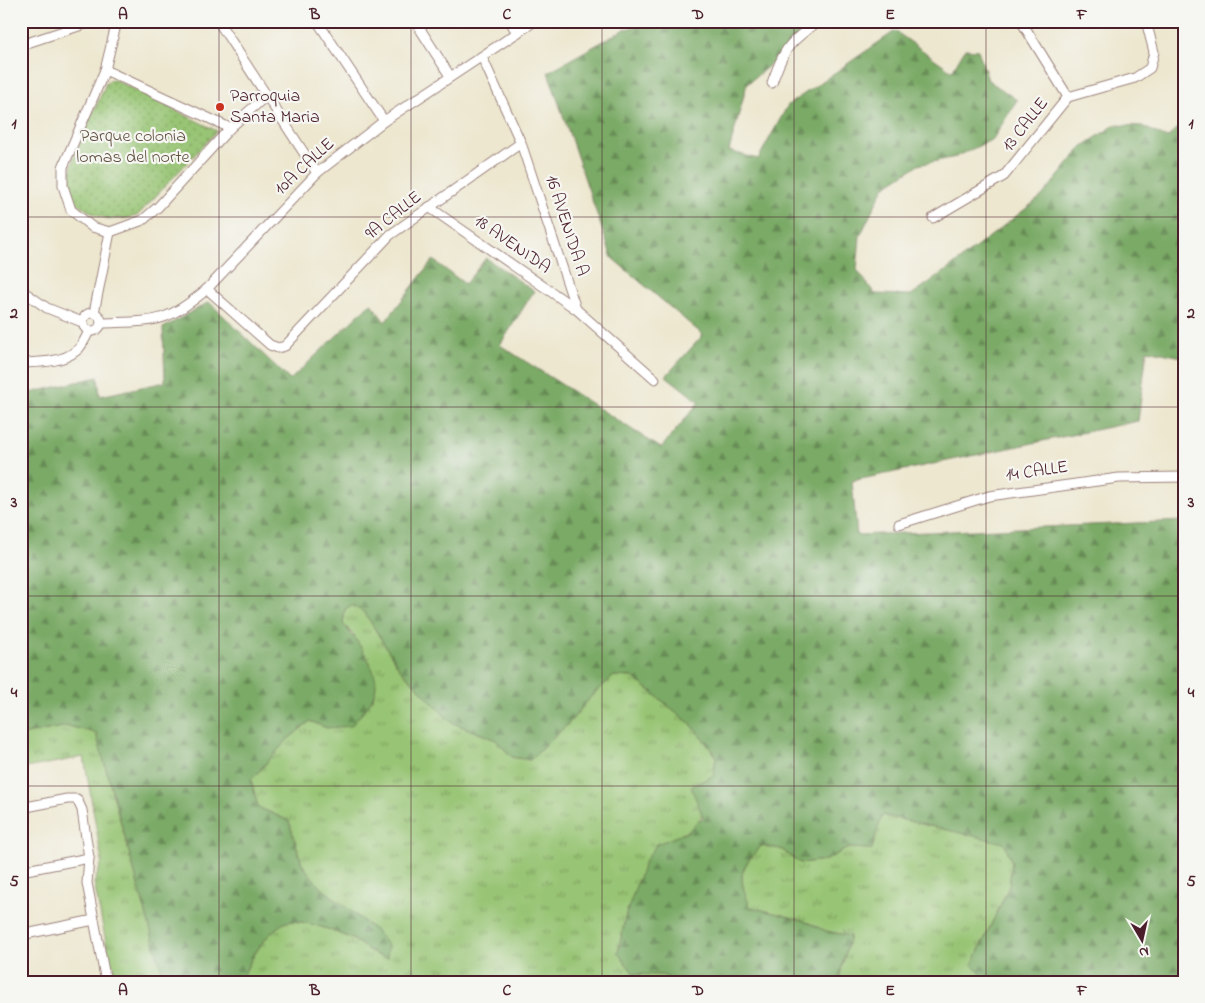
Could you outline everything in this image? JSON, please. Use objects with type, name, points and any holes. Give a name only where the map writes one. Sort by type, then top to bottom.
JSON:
[{"type":"street","points":[[21,45],[94,21]]},
{"type":"street","points":[[117,21],[105,70],[63,167],[63,186],[71,210],[92,227],[110,232],[143,220],[230,128],[266,96]]},
{"type":"street","points":[[218,21],[317,173]]},
{"type":"street","points":[[317,21],[384,121]]},
{"type":"street","points":[[415,21],[450,76]]},
{"type":"street","points":[[510,21],[517,33]]},
{"type":"street","name":"10A CALLE","points":[[101,322],[149,322],[170,317],[188,305],[207,289],[317,173],[384,121],[535,21]]},
{"type":"street","points":[[772,83],[782,54],[800,34],[819,21]]},
{"type":"street","points":[[1021,21],[1068,97]]},
{"type":"street","name":"13 CALLE","points":[[933,218],[1004,176],[1068,97],[1135,78],[1150,68],[1154,52],[1146,21]]},
{"type":"street","name":"16 AVENIDA A","points":[[482,57],[521,143],[576,309]]},
{"type":"street","points":[[105,70],[230,128]]},
{"type":"street","name":"9A CALLE","points":[[207,289],[270,345],[278,348],[285,346],[390,235],[521,143]]},
{"type":"street","name":"18 AVENIDA","points":[[429,207],[576,309]]},
{"type":"street","points":[[94,313],[110,232]]},
{"type":"street","points":[[21,290],[47,308],[82,322]]},
{"type":"street","points":[[576,309],[655,379]]},
{"type":"street","points":[[89,331],[84,328],[82,322],[84,317],[94,313]]},
{"type":"street","points":[[21,363],[56,360],[78,350],[89,331],[99,328],[100,318],[94,313]]},
{"type":"street","name":"14 CALLE","points":[[899,524],[989,496],[1120,478],[1184,477]]},
{"type":"street","points":[[21,808],[67,798],[77,799],[82,810],[89,858],[87,883],[106,982]]},
{"type":"street","points":[[21,871],[89,858]]},
{"type":"street","points":[[21,935],[94,920]]},
{"type":"green space","points":[[657,21],[823,21],[747,84],[729,151],[758,159],[788,105],[895,31],[952,71],[965,49],[978,50],[988,80],[1017,100],[993,139],[956,157],[918,165],[884,187],[860,236],[857,270],[875,294],[911,295],[947,270],[1042,196],[1083,146],[1115,125],[1142,126],[1167,138],[1184,123],[1182,357],[1147,350],[1138,421],[852,481],[857,535],[1184,521],[1184,982],[995,982],[986,979],[972,965],[1009,887],[1012,862],[1004,843],[882,815],[872,849],[848,848],[826,860],[800,863],[781,849],[761,846],[748,862],[742,874],[743,887],[750,907],[802,920],[826,931],[850,936],[838,982],[675,982],[663,975],[634,974],[618,953],[626,914],[645,861],[657,844],[687,832],[703,817],[691,787],[714,775],[716,755],[692,725],[633,677],[614,676],[594,693],[570,722],[530,760],[512,757],[496,740],[451,722],[399,668],[365,613],[352,605],[345,609],[343,624],[359,644],[373,670],[376,686],[373,697],[351,726],[327,728],[310,721],[287,740],[251,780],[258,807],[289,821],[302,864],[319,886],[376,931],[388,946],[387,958],[374,953],[339,933],[308,923],[290,921],[277,928],[263,941],[252,957],[241,982],[165,982],[96,733],[68,726],[21,735],[21,395],[98,377],[100,396],[165,382],[163,328],[209,302],[290,380],[371,303],[385,322],[433,260],[465,284],[486,258],[534,291],[500,345],[661,448],[699,402],[666,376],[703,335],[612,258],[548,72],[625,29]]},
{"type":"green space","name":"Parque colonia lomas del norte","points":[[113,79],[217,131],[137,216],[118,219],[100,217],[79,205],[72,196],[70,183],[71,169],[81,139],[106,83]]},
{"type":"green space","points":[[352,605],[365,613],[399,668],[451,722],[496,740],[512,757],[530,760],[570,722],[594,693],[614,676],[633,677],[692,725],[716,756],[709,798],[700,818],[694,826],[683,834],[657,844],[626,914],[618,953],[634,974],[663,975],[675,982],[241,982],[248,966],[264,941],[277,928],[290,921],[308,923],[339,933],[354,940],[374,954],[387,958],[376,931],[319,886],[302,864],[289,821],[258,807],[251,780],[287,740],[310,721],[327,728],[355,636],[343,624],[345,609]]},
{"type":"green space","points":[[68,726],[96,733],[165,982],[149,982],[147,977],[114,982],[94,883],[102,862],[84,757],[21,769],[21,735]]},
{"type":"green space","points":[[881,815],[1004,842],[1012,862],[1009,887],[972,965],[986,979],[995,982],[838,982],[850,936],[826,931],[802,920],[750,907],[743,887],[742,874],[748,862],[761,846],[781,849],[800,863],[826,860],[848,848],[872,849]]},
{"type":"place","name":"Parroquia Santa Maria","points":[[220,107]]}]
